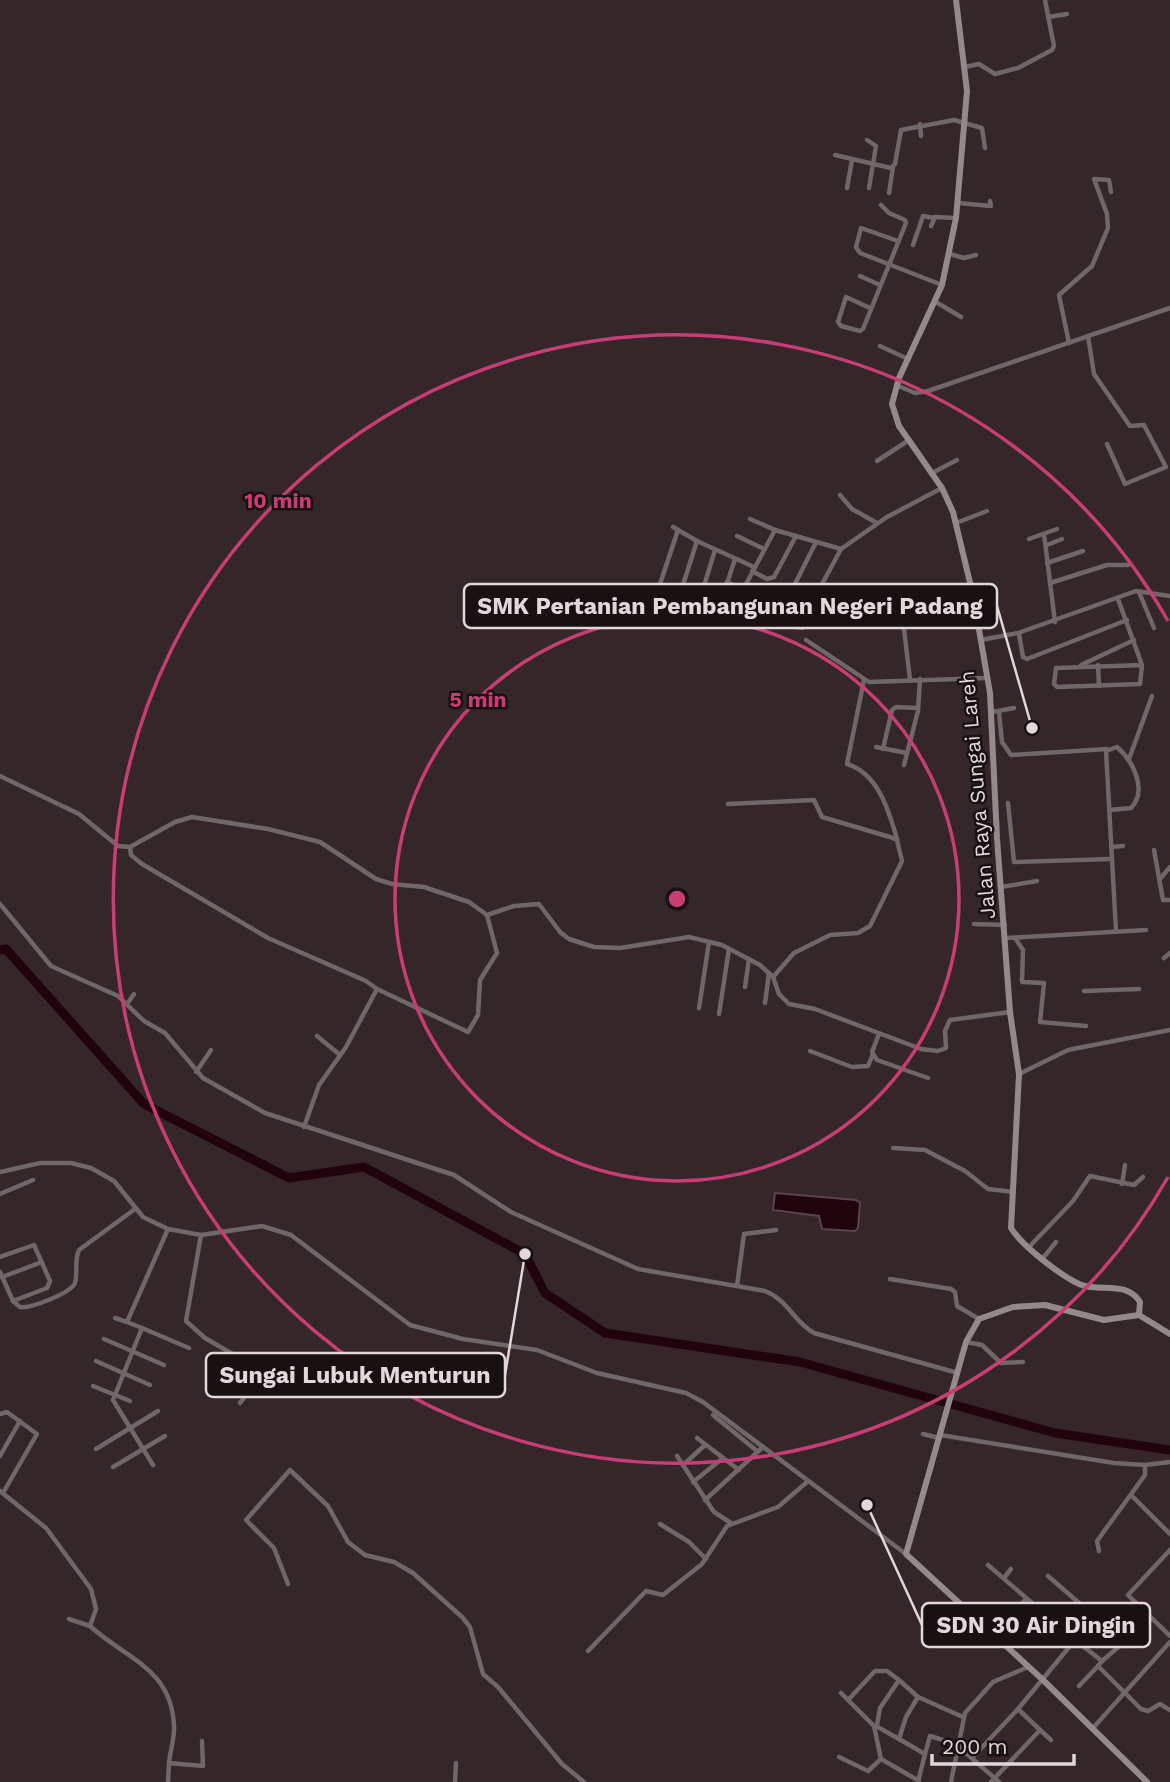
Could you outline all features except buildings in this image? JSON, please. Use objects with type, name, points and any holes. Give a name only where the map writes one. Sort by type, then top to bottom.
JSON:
[{"type":"street","name":"Jalan Raya Sungai Lareh","points":[[956,0],[965,66],[966,122],[956,218],[942,285],[896,384],[893,411],[942,488],[956,523],[995,712],[1010,1012],[1019,1074],[1015,1192],[1011,1228],[1030,1247]]},
{"type":"street","points":[[965,66],[979,64],[995,74],[1013,70],[1050,52],[1054,46],[1045,0]]},
{"type":"street","points":[[1048,17],[1067,14]]},
{"type":"street","points":[[889,193],[899,131],[920,124],[966,122],[982,129],[985,148]]},
{"type":"street","points":[[920,124],[921,136]]},
{"type":"street","points":[[867,140],[876,144],[869,188]]},
{"type":"street","points":[[835,155],[893,167]]},
{"type":"street","points":[[847,188],[852,160]]},
{"type":"street","points":[[1069,342],[1059,295],[1063,288],[1092,266],[1108,228],[1107,214],[1094,179],[1110,181],[1111,192]]},
{"type":"street","points":[[958,203],[985,208],[991,206],[990,201]]},
{"type":"street","points":[[870,308],[846,297],[838,322],[841,326],[861,331],[898,241],[905,220],[889,213],[881,205]]},
{"type":"street","points":[[913,245],[923,216],[956,218]]},
{"type":"street","points":[[932,226],[933,218]]},
{"type":"street","points":[[898,241],[864,228],[860,230],[858,250],[942,285]]},
{"type":"street","points":[[950,254],[964,258],[976,255]]},
{"type":"street","points":[[860,276],[880,285]]},
{"type":"street","points":[[936,302],[961,317]]},
{"type":"street","points":[[896,384],[915,393],[928,391],[1170,308]]},
{"type":"street","points":[[1088,336],[1094,374],[1130,426],[1144,425],[1166,467],[1125,484],[1107,444]]},
{"type":"street","points":[[880,346],[909,359]]},
{"type":"street","points":[[877,461],[909,439]]},
{"type":"street","points":[[932,473],[957,460]]},
{"type":"street","points":[[735,559],[720,605],[763,622],[802,628],[826,614],[820,588],[841,549],[877,523],[942,488]]},
{"type":"street","points":[[840,495],[852,509],[877,523]]},
{"type":"street","points":[[956,523],[987,511]]},
{"type":"street","points":[[750,519],[775,530],[841,549]]},
{"type":"street","points":[[659,587],[676,528],[767,579],[774,577],[796,536]]},
{"type":"street","points":[[1029,539],[1057,529]]},
{"type":"street","points":[[743,589],[775,530]]},
{"type":"street","points":[[1044,534],[1055,622]]},
{"type":"street","points":[[737,536],[764,549]]},
{"type":"street","points":[[1047,545],[1062,539]]},
{"type":"street","points":[[681,591],[697,541]]},
{"type":"street","points":[[727,582],[772,604],[785,607],[816,542]]},
{"type":"street","points":[[700,599],[715,550]]},
{"type":"street","points":[[1047,563],[1083,551]]},
{"type":"street","points":[[1050,583],[1107,565],[1128,565]]},
{"type":"street","points":[[980,640],[1055,622],[1139,592],[1170,596]]},
{"type":"street","points":[[1139,592],[1154,628]]},
{"type":"street","points":[[902,615],[951,600],[973,597]]},
{"type":"street","points":[[1118,599],[1142,664],[1139,685],[1054,685],[1055,668],[1142,664]]},
{"type":"street","points":[[763,622],[772,604]]},
{"type":"street","points":[[1018,633],[1023,657],[1027,659],[1127,620]]},
{"type":"street","points":[[904,629],[910,680]]},
{"type":"street","points":[[806,640],[864,680],[875,683],[987,678]]},
{"type":"street","points":[[1080,666],[1085,661],[1134,640]]},
{"type":"street","points":[[1098,665],[1099,686]]},
{"type":"street","points":[[904,765],[918,708],[920,679]]},
{"type":"street","points":[[765,1003],[771,975],[794,953],[830,935],[858,933],[870,926],[902,861],[887,805],[863,771],[847,764],[864,680]]},
{"type":"street","points":[[1129,759],[1152,696]]},
{"type":"street","points":[[883,748],[892,710],[896,707],[918,708]]},
{"type":"street","points":[[1014,708],[995,712],[1003,746],[1011,755],[1117,747],[1129,759],[1138,778],[1135,803],[1130,808],[1109,810]]},
{"type":"street","points":[[876,747],[907,753]]},
{"type":"street","points":[[1107,749],[1116,931]]},
{"type":"street","points":[[0,776],[85,817],[112,843],[130,847],[175,822],[192,817],[268,829],[320,842],[376,879],[392,884],[424,887],[468,902],[488,915],[498,953],[480,981],[478,1015],[468,1032],[377,989],[366,981],[258,933],[142,864],[130,854],[130,847]]},
{"type":"street","points":[[728,804],[811,799],[816,801],[822,817],[897,840]]},
{"type":"street","points":[[1008,803],[1014,862],[1111,859]]},
{"type":"street","points":[[1111,847],[1123,846]]},
{"type":"street","points":[[1154,850],[1163,900],[1170,900]]},
{"type":"street","points":[[1160,879],[1170,867]]},
{"type":"street","points":[[1002,887],[1037,881]]},
{"type":"street","points":[[488,915],[527,904],[541,905],[559,932],[569,939],[594,947],[620,948],[689,937],[709,942],[729,949],[771,975],[779,994],[789,1004],[815,1009],[921,1049],[943,1051],[950,1020],[1010,1012]]},
{"type":"street","points":[[1,906],[51,966],[108,990],[144,1021],[165,1033],[196,1072],[216,1087],[265,1113],[454,1175],[511,1212],[638,1269],[765,1291],[781,1299],[801,1324],[814,1333],[958,1375]]},
{"type":"street","points":[[974,924],[1006,926]]},
{"type":"street","points":[[1007,938],[1146,930]]},
{"type":"street","points":[[1015,938],[1023,950],[1022,982],[1044,983],[1040,1022],[1086,1026]]},
{"type":"street","points":[[699,1008],[709,942]]},
{"type":"street","points":[[719,1014],[729,949]]},
{"type":"street","points":[[1164,958],[1170,953]]},
{"type":"street","points":[[745,987],[749,960]]},
{"type":"street","points":[[304,1127],[319,1085],[340,1055],[377,989]]},
{"type":"street","points":[[1084,991],[1139,989]]},
{"type":"street","points":[[127,1004],[134,994]]},
{"type":"street","points":[[1019,1074],[1068,1050],[1170,1030]]},
{"type":"street","points":[[810,1051],[856,1068],[868,1066],[879,1034]]},
{"type":"street","points":[[317,1036],[340,1055]]},
{"type":"street","points":[[196,1072],[211,1050]]},
{"type":"street","points":[[873,1054],[881,1062],[928,1078]]},
{"type":"street","points":[[893,1148],[925,1150],[965,1171],[988,1189],[1015,1192]]},
{"type":"street","points":[[0,1172],[40,1163],[71,1163],[91,1168],[114,1181],[135,1209],[151,1222],[168,1228],[201,1235],[262,1226],[283,1231],[410,1325],[463,1339],[537,1350],[597,1373],[686,1393],[906,1554],[1043,1680],[1147,1782]]},
{"type":"street","points":[[1122,1184],[1125,1165]]},
{"type":"street","points":[[1139,1315],[1140,1301],[1129,1291],[1079,1284],[1030,1247],[1073,1201],[1090,1176],[1135,1185],[1143,1177]]},
{"type":"street","points":[[0,1194],[33,1180]]},
{"type":"street","points":[[42,1262],[1,1275],[13,1301],[20,1307],[29,1307],[71,1289],[75,1283],[79,1250],[135,1209]]},
{"type":"street","points":[[127,1322],[168,1228]]},
{"type":"street","points":[[737,1286],[744,1234],[776,1230]]},
{"type":"street","points":[[201,1235],[186,1321],[205,1338],[260,1370],[259,1379],[240,1403]]},
{"type":"street","points":[[1043,1258],[1056,1242]]},
{"type":"street","points":[[0,1257],[32,1245],[42,1262],[50,1286],[13,1301]]},
{"type":"street","points":[[890,1279],[951,1289],[957,1306],[979,1320]]},
{"type":"street","points":[[906,1554],[966,1342],[979,1320],[993,1312],[1036,1304],[1104,1320],[1139,1315],[1170,1334]]},
{"type":"street","points":[[115,1318],[190,1348]]},
{"type":"street","points":[[142,1328],[114,1395],[116,1408],[153,1465]]},
{"type":"street","points":[[104,1339],[164,1365]]},
{"type":"street","points":[[966,1342],[982,1345],[1001,1363],[1023,1362]]},
{"type":"street","points":[[96,1361],[150,1385]]},
{"type":"street","points":[[93,1386],[130,1401]]},
{"type":"street","points":[[0,1414],[7,1412],[37,1434],[1,1492],[46,1528],[91,1588],[96,1609],[90,1626]]},
{"type":"street","points":[[96,1449],[158,1412]]},
{"type":"street","points":[[713,1415],[757,1451]]},
{"type":"street","points":[[0,1455],[20,1421]]},
{"type":"street","points":[[923,1434],[1076,1458],[1146,1465],[1170,1462]]},
{"type":"street","points":[[113,1467],[165,1436]]},
{"type":"street","points":[[697,1438],[739,1471]]},
{"type":"street","points":[[683,1465],[705,1445]]},
{"type":"street","points":[[705,1500],[762,1447]]},
{"type":"street","points":[[677,1456],[714,1512],[731,1523]]},
{"type":"street","points":[[693,1482],[723,1458]]},
{"type":"street","points":[[1099,1551],[1097,1541],[1145,1475],[1146,1465]]},
{"type":"street","points":[[288,1584],[274,1548],[246,1520],[290,1470],[322,1498],[348,1542],[365,1555],[394,1562],[413,1573],[462,1617],[470,1627],[483,1674],[498,1687],[562,1764],[584,1782]]},
{"type":"street","points":[[588,1650],[646,1591],[663,1595],[706,1559],[731,1523],[752,1519],[778,1507],[807,1482]]},
{"type":"street","points":[[1131,1494],[1170,1534]]},
{"type":"street","points":[[660,1524],[689,1542],[706,1559]]},
{"type":"street","points":[[1170,1550],[1128,1594],[1150,1619],[1170,1636]]},
{"type":"street","points":[[988,1565],[1102,1661]]},
{"type":"street","points":[[1004,1578],[1011,1569]]},
{"type":"street","points":[[1048,1576],[1124,1642]]},
{"type":"street","points":[[993,1634],[1026,1599]]},
{"type":"street","points":[[69,1619],[90,1626],[154,1673],[165,1688],[174,1727],[168,1782]]},
{"type":"street","points":[[1079,1686],[1102,1661],[1150,1619]]},
{"type":"street","points":[[972,1758],[1043,1680],[1075,1640]]},
{"type":"street","points":[[1093,1728],[1170,1642]]},
{"type":"street","points":[[951,1782],[964,1717],[979,1695],[993,1682],[1028,1667]]},
{"type":"street","points":[[1098,1667],[1145,1711],[1160,1704],[1170,1710]]},
{"type":"street","points":[[849,1699],[875,1671],[887,1671],[918,1697],[964,1717]]},
{"type":"street","points":[[881,1759],[876,1726],[880,1709],[900,1680]]},
{"type":"street","points":[[841,1693],[876,1726],[925,1754]]},
{"type":"street","points":[[899,1739],[906,1717],[918,1697]]},
{"type":"street","points":[[1017,1709],[1051,1740]]},
{"type":"street","points":[[881,1759],[919,1782],[930,1735],[959,1746],[995,1781],[1040,1730]]},
{"type":"street","points":[[169,1763],[203,1766],[202,1741]]},
{"type":"street","points":[[839,1757],[868,1771],[881,1759]]},
{"type":"street","points":[[455,1782],[456,1763]]},
{"type":"shaded area","points":[[775,1193],[856,1200],[860,1203],[858,1228],[855,1231],[822,1229],[819,1216],[773,1210]]},
{"type":"waterway","points":[[0,950],[6,949],[144,1104],[289,1178],[364,1167],[525,1254],[545,1293],[605,1333],[800,1362],[1055,1433],[1170,1450]]},
{"type":"place","name":"SMK Pertanian Pembangunan Negeri Padang","points":[[1032,728]]},
{"type":"place","name":"Sungai Lubuk Menturun","points":[[525,1254]]},
{"type":"place","name":"SDN 30 Air Dingin","points":[[867,1505]]}]
